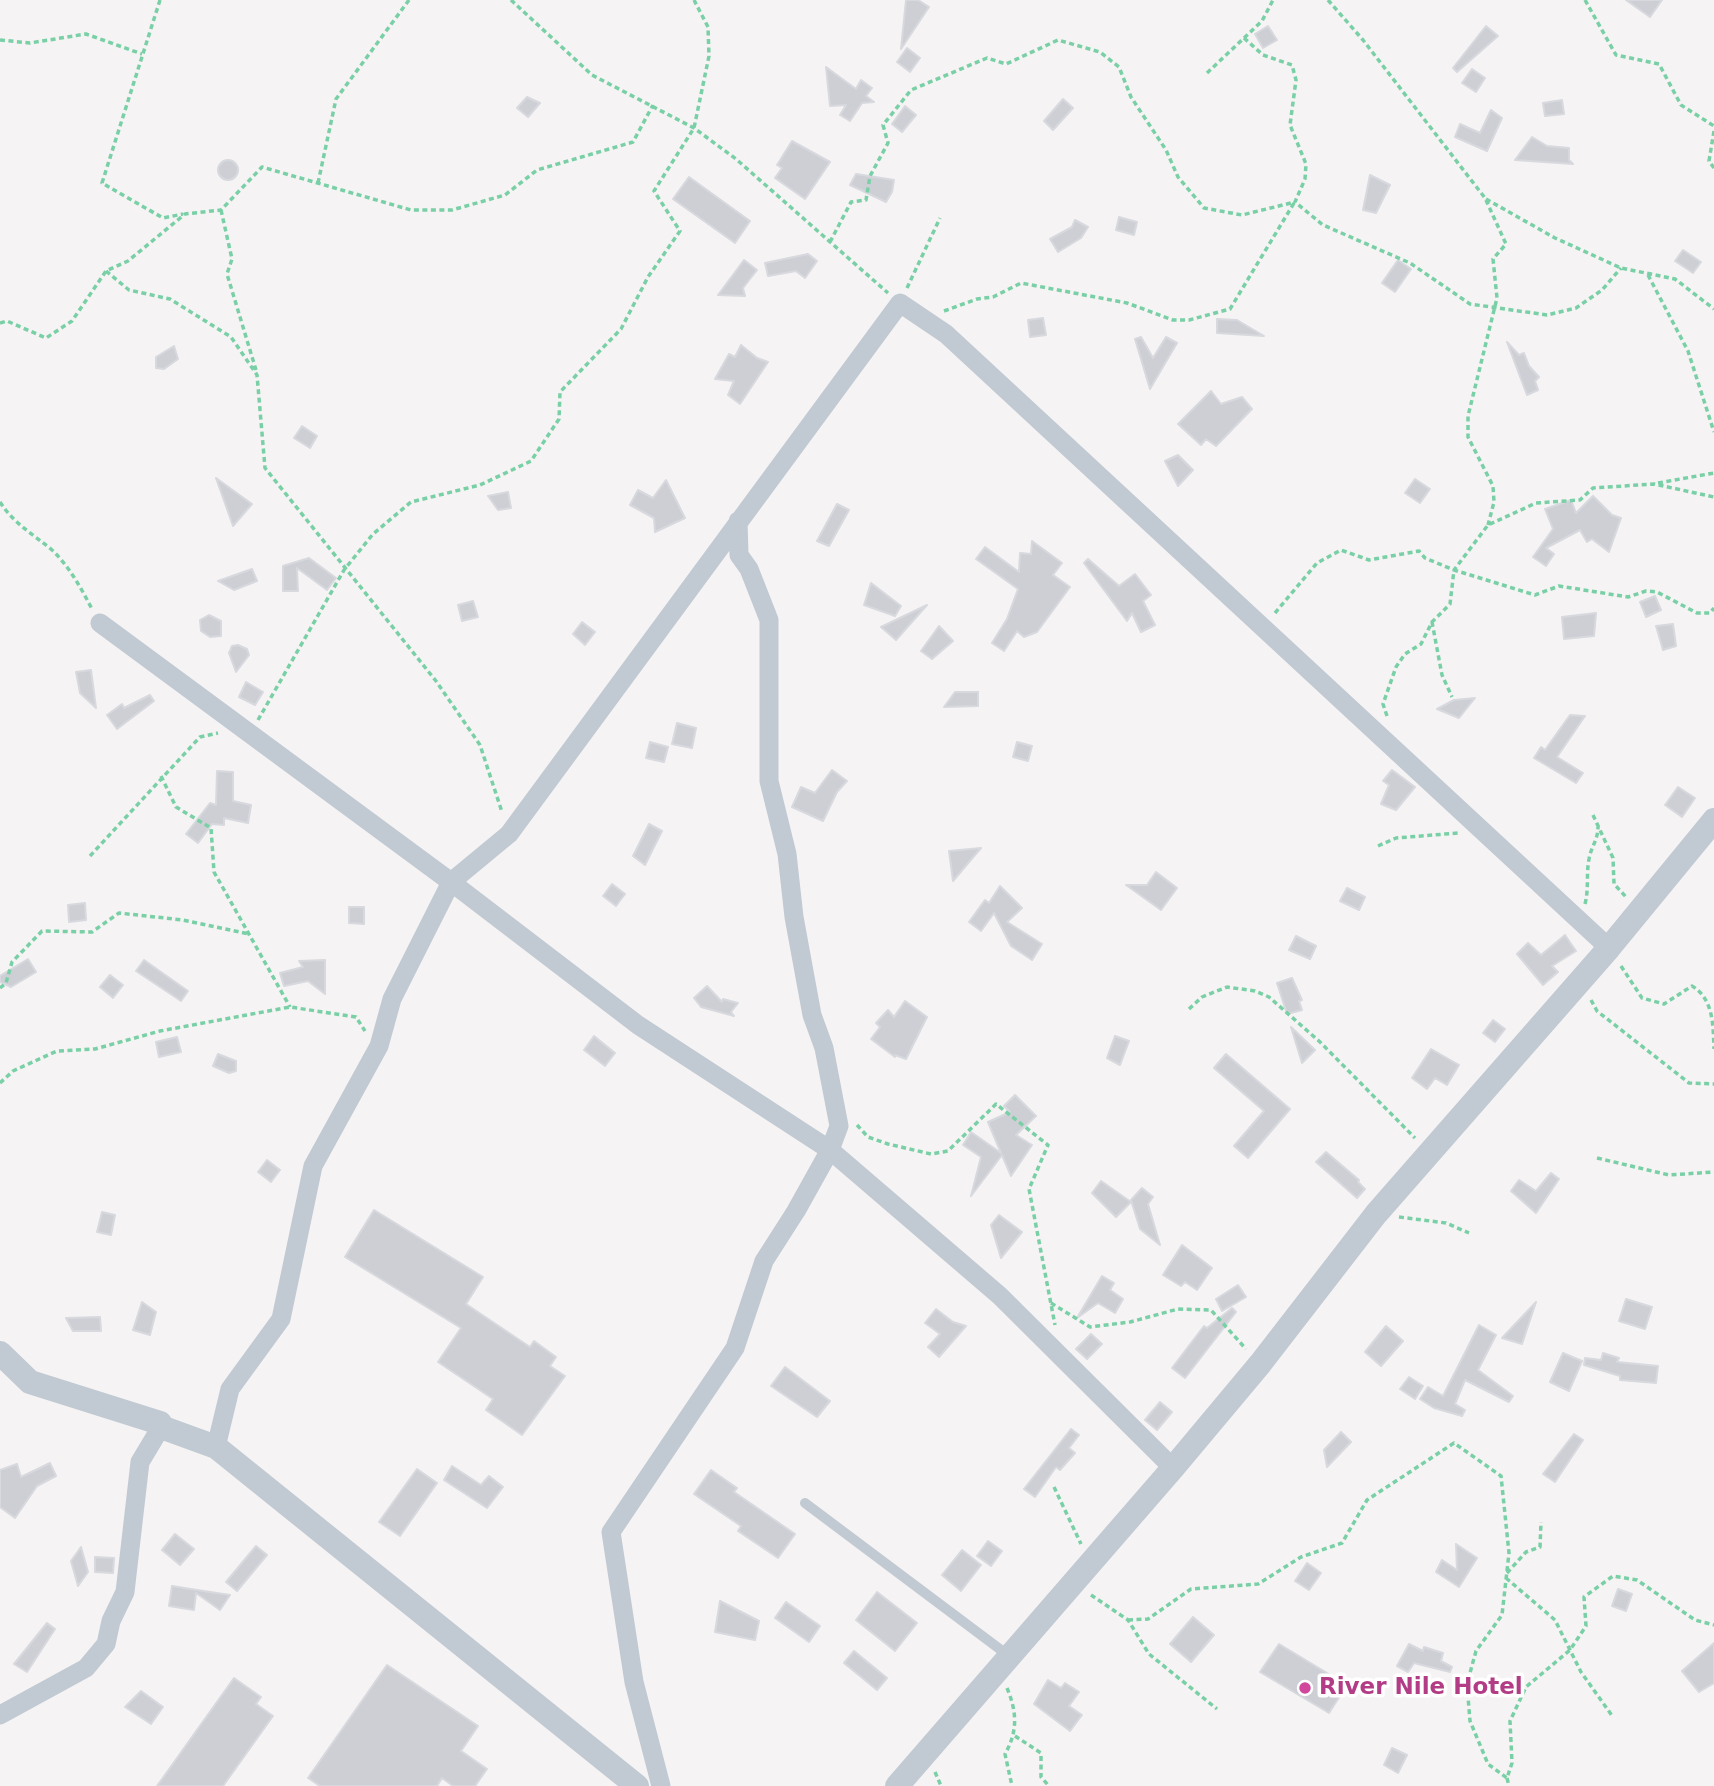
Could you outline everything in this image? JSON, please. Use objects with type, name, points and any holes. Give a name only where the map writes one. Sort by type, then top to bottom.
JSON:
[{"type":"street","points":[[216,1447],[230,1390],[281,1319],[313,1166],[376,1048],[392,999],[451,883],[509,834],[900,303],[946,334],[1582,920],[1609,948]]},
{"type":"street","points":[[661,1786],[634,1682],[611,1532],[735,1348],[764,1261],[830,1150],[839,1126],[824,1048],[812,1015],[794,917],[787,854],[769,780],[769,620],[749,569],[739,555],[738,521]]},
{"type":"street","points":[[100,623],[251,732],[638,1025],[830,1150],[1000,1296],[1173,1468]]},
{"type":"street","points":[[897,1786],[1173,1468],[1260,1364],[1377,1214],[1609,948],[1714,820]]},
{"type":"street","points":[[0,1353],[30,1382],[160,1423],[161,1427],[216,1447],[637,1786]]},
{"type":"street","points":[[0,1715],[86,1668],[106,1644],[111,1620],[125,1592],[140,1462],[161,1427]]},
{"type":"lane","points":[[805,1503],[1003,1662]]},
{"type":"path","points":[[160,0],[102,183],[163,218],[220,210],[262,167],[411,210],[452,210],[505,195],[537,170],[633,142],[653,105]]},
{"type":"path","points":[[318,183],[336,99],[409,0]]},
{"type":"path","points":[[511,0],[592,75],[694,128],[736,159],[900,303],[940,218]]},
{"type":"path","points":[[90,856],[161,776],[200,737],[217,733],[251,732],[344,570],[373,534],[411,502],[480,485],[531,461],[559,419],[560,392],[621,329],[648,277],[680,231],[654,191],[694,128],[709,56],[708,27],[694,0]]},
{"type":"path","points":[[1207,73],[1262,20],[1272,0]]},
{"type":"path","points":[[1328,0],[1363,40],[1485,198],[1506,244],[1493,260],[1497,298],[1468,416],[1468,437],[1493,486],[1494,502],[1488,525],[1454,570],[1450,604],[1433,622],[1421,644],[1405,654],[1396,667],[1383,704],[1387,717],[1362,718]]},
{"type":"path","points":[[1586,0],[1616,55],[1660,64],[1681,105],[1714,125]]},
{"type":"path","points":[[0,40],[30,43],[86,34],[142,54]]},
{"type":"path","points":[[923,319],[977,299],[993,297],[1021,283],[1127,303],[1174,320],[1189,320],[1230,309],[1295,202],[1306,172],[1306,164],[1290,125],[1295,72],[1292,65],[1263,55],[1244,38]]},
{"type":"path","points":[[830,242],[851,202],[866,200],[870,176],[887,143],[883,125],[911,90],[987,58],[1006,64],[1058,40],[1091,48],[1114,61],[1139,111],[1166,150],[1178,177],[1204,208],[1242,215],[1295,202]]},
{"type":"path","points":[[1714,131],[1709,161],[1714,168]]},
{"type":"path","points":[[1485,198],[1555,238],[1621,268],[1675,279],[1714,309]]},
{"type":"path","points":[[1295,202],[1323,225],[1423,271],[1462,301],[1547,315],[1576,309],[1596,295],[1621,268]]},
{"type":"path","points":[[220,210],[232,259],[227,274],[257,375],[265,468],[324,539],[344,570],[436,681],[480,746],[509,834]]},
{"type":"path","points":[[0,323],[7,321],[46,338],[72,321],[106,271],[128,261],[185,214]]},
{"type":"path","points":[[106,271],[129,290],[170,299],[232,337],[257,375]]},
{"type":"path","points":[[1648,275],[1688,351],[1714,432]]},
{"type":"path","points":[[1488,525],[1536,503],[1580,500],[1592,488],[1654,484],[1714,473]]},
{"type":"path","points":[[1654,484],[1714,497]]},
{"type":"path","points":[[0,502],[12,520],[61,561],[77,580],[100,623]]},
{"type":"path","points":[[1263,627],[1317,563],[1341,550],[1369,560],[1419,551],[1425,558],[1454,570],[1535,595],[1559,586],[1628,597],[1646,591],[1657,592],[1697,613],[1710,613],[1714,608]]},
{"type":"path","points":[[1433,622],[1442,675],[1452,697]]},
{"type":"path","points":[[161,776],[176,807],[211,828],[214,872],[290,1007]]},
{"type":"path","points":[[1582,920],[1590,874],[1588,860],[1597,840],[1598,829],[1593,815],[1613,858],[1614,884],[1627,898],[1643,907]]},
{"type":"path","points":[[1378,846],[1396,838],[1486,832]]},
{"type":"path","points":[[0,988],[6,983],[12,962],[42,931],[92,932],[119,913],[183,920],[249,934]]},
{"type":"path","points":[[1609,948],[1642,998],[1664,1004],[1692,986],[1702,992],[1713,1019],[1714,1049]]},
{"type":"path","points":[[1580,980],[1597,1011],[1689,1083],[1714,1084]]},
{"type":"path","points":[[1189,1009],[1202,997],[1227,987],[1255,991],[1269,998],[1320,1041],[1429,1152]]},
{"type":"path","points":[[0,1083],[13,1071],[57,1051],[95,1049],[160,1031],[290,1007],[356,1017],[376,1048]]},
{"type":"path","points":[[837,1113],[858,1125],[868,1137],[931,1154],[948,1151],[996,1104],[1048,1144],[1029,1189],[1060,1356]]},
{"type":"path","points":[[1598,1158],[1669,1175],[1714,1172]]},
{"type":"path","points":[[1377,1214],[1446,1223],[1469,1233]]},
{"type":"path","points":[[1051,1303],[1090,1327],[1130,1322],[1178,1309],[1211,1310],[1260,1364]]},
{"type":"path","points":[[1129,1620],[1148,1619],[1191,1589],[1258,1584],[1301,1557],[1342,1543],[1367,1500],[1454,1443],[1502,1476],[1509,1553],[1502,1615],[1476,1651],[1467,1684],[1470,1721],[1488,1764],[1507,1778]]},
{"type":"path","points":[[1054,1487],[1081,1543],[1074,1583],[1129,1620],[1149,1654],[1217,1709]]},
{"type":"path","points":[[1506,1576],[1526,1552],[1540,1547],[1541,1522]]},
{"type":"path","points":[[1506,1576],[1555,1620],[1581,1672],[1613,1717]]},
{"type":"path","points":[[1509,1786],[1507,1778],[1512,1763],[1510,1721],[1526,1687],[1570,1650],[1586,1626],[1584,1597],[1613,1576],[1637,1580],[1695,1620],[1714,1625]]},
{"type":"path","points":[[1003,1662],[1014,1707],[1015,1736],[1005,1754],[1012,1786]]},
{"type":"path","points":[[1015,1736],[1041,1753],[1041,1777],[1049,1786]]},
{"type":"building","points":[[906,0],[918,0],[929,7],[901,49]]},
{"type":"building","points":[[1626,0],[1662,0],[1650,17]]},
{"type":"building","points":[[1268,26],[1277,40],[1263,48],[1255,34]]},
{"type":"building","points":[[1486,26],[1498,36],[1457,72],[1453,68]]},
{"type":"building","points":[[907,48],[920,58],[910,72],[897,62]]},
{"type":"building","points":[[826,67],[856,89],[861,80],[872,88],[866,96],[874,102],[862,103],[850,121],[840,115],[846,105],[830,106]]},
{"type":"building","points":[[1472,69],[1485,78],[1476,92],[1462,83]]},
{"type":"building","points":[[527,97],[540,103],[528,117],[517,108]]},
{"type":"building","points":[[1063,99],[1073,108],[1053,130],[1044,121]]},
{"type":"building","points":[[1562,100],[1564,114],[1545,116],[1543,103]]},
{"type":"building","points":[[905,106],[916,115],[902,132],[892,124]]},
{"type":"building","points":[[1491,110],[1502,118],[1487,151],[1455,137],[1460,124],[1480,133]]},
{"type":"building","points":[[1532,137],[1547,146],[1569,148],[1569,160],[1573,164],[1515,160]]},
{"type":"building","points":[[792,141],[830,162],[805,199],[775,178],[782,168],[777,165]]},
{"type":"building","points":[[228,160],[235,163],[238,170],[235,177],[228,180],[221,177],[218,170],[221,163]]},
{"type":"building","points":[[856,174],[894,180],[892,192],[886,202],[850,185]]},
{"type":"building","points":[[1370,175],[1390,185],[1376,213],[1363,210]]},
{"type":"building","points":[[689,177],[750,221],[735,243],[673,199]]},
{"type":"building","points":[[1119,217],[1137,222],[1134,235],[1116,230]]},
{"type":"building","points":[[1075,220],[1088,227],[1081,238],[1058,252],[1050,239],[1072,227]]},
{"type":"building","points":[[1683,250],[1701,262],[1693,273],[1675,261]]},
{"type":"building","points":[[808,254],[817,261],[805,278],[796,271],[768,276],[765,263]]},
{"type":"building","points":[[744,260],[757,270],[743,288],[745,296],[718,295]]},
{"type":"building","points":[[1398,260],[1411,269],[1395,292],[1382,283]]},
{"type":"building","points":[[1043,318],[1046,335],[1030,337],[1028,320]]},
{"type":"building","points":[[1217,319],[1237,320],[1264,336],[1217,333]]},
{"type":"building","points":[[1141,337],[1153,358],[1166,337],[1177,343],[1150,389],[1135,339]]},
{"type":"building","points":[[1507,342],[1519,355],[1524,353],[1529,366],[1539,377],[1535,381],[1538,390],[1527,395]]},
{"type":"building","points":[[741,345],[757,358],[768,362],[740,404],[728,395],[734,381],[715,379],[729,354],[735,357]]},
{"type":"building","points":[[174,346],[178,359],[164,369],[156,368],[156,357]]},
{"type":"building","points":[[1211,391],[1221,404],[1242,397],[1252,409],[1216,446],[1206,439],[1201,445],[1178,424]]},
{"type":"building","points":[[302,426],[317,436],[310,448],[294,438]]},
{"type":"building","points":[[1178,455],[1193,470],[1178,486],[1165,461]]},
{"type":"building","points":[[216,478],[252,504],[233,526]]},
{"type":"building","points":[[1415,479],[1430,489],[1420,503],[1405,493]]},
{"type":"building","points":[[666,480],[685,518],[655,532],[654,518],[630,505],[638,490],[653,498]]},
{"type":"building","points":[[508,492],[511,508],[498,510],[488,496]]},
{"type":"building","points":[[1593,496],[1612,515],[1621,518],[1609,552],[1592,539],[1587,542],[1580,530],[1546,548],[1554,554],[1546,566],[1533,557],[1553,529],[1545,509],[1571,500],[1576,513]]},
{"type":"building","points":[[837,504],[849,510],[829,546],[817,541]]},
{"type":"building","points":[[1032,541],[1062,563],[1053,575],[1070,587],[1037,632],[1024,637],[1017,631],[1004,651],[992,643],[1007,619],[1018,589],[976,559],[985,547],[1019,572],[1020,553],[1031,554]]},
{"type":"building","points":[[309,558],[336,578],[327,590],[297,568],[298,591],[283,591],[283,566]]},
{"type":"building","points":[[1088,559],[1119,586],[1135,574],[1151,595],[1143,601],[1155,625],[1141,632],[1132,613],[1127,621],[1084,563]]},
{"type":"building","points":[[252,569],[257,581],[234,590],[218,581]]},
{"type":"building","points":[[871,583],[901,606],[895,616],[864,605]]},
{"type":"building","points":[[1655,596],[1661,610],[1646,617],[1640,602]]},
{"type":"building","points":[[473,601],[478,617],[462,621],[458,605]]},
{"type":"building","points":[[927,605],[896,640],[881,627]]},
{"type":"building","points":[[1596,613],[1594,636],[1564,639],[1562,617]]},
{"type":"building","points":[[209,615],[221,621],[221,636],[210,637],[201,631],[200,620]]},
{"type":"building","points":[[582,622],[595,632],[585,645],[573,634]]},
{"type":"building","points":[[1673,624],[1676,646],[1663,650],[1656,626]]},
{"type":"building","points":[[939,626],[953,641],[932,659],[921,651]]},
{"type":"building","points":[[238,645],[247,649],[249,655],[236,672],[229,653],[232,646]]},
{"type":"building","points":[[91,670],[96,708],[80,693],[76,672]]},
{"type":"building","points":[[246,682],[263,692],[255,705],[239,697]]},
{"type":"building","points":[[955,692],[978,692],[978,706],[944,707]]},
{"type":"building","points":[[150,695],[154,701],[117,729],[107,715],[122,704],[124,708]]},
{"type":"building","points":[[1475,698],[1459,718],[1437,709],[1454,700]]},
{"type":"building","points":[[1570,715],[1585,716],[1557,757],[1583,773],[1576,783],[1534,758],[1541,747],[1545,750]]},
{"type":"building","points":[[677,723],[696,728],[692,748],[672,744]]},
{"type":"building","points":[[650,742],[668,747],[664,762],[646,758]]},
{"type":"building","points":[[1017,742],[1032,746],[1028,761],[1013,757]]},
{"type":"building","points":[[832,770],[847,781],[837,792],[823,821],[792,807],[801,787],[815,793]]},
{"type":"building","points":[[1392,770],[1415,787],[1396,810],[1381,804],[1389,785],[1383,781]]},
{"type":"building","points":[[217,771],[233,772],[233,801],[251,805],[248,823],[224,818],[224,825],[212,824],[198,843],[186,834],[210,803],[216,805]]},
{"type":"building","points":[[1678,787],[1695,798],[1682,817],[1665,805]]},
{"type":"building","points":[[649,824],[662,831],[645,865],[633,856]]},
{"type":"building","points":[[981,848],[953,881],[949,851]]},
{"type":"building","points":[[1156,872],[1177,888],[1161,910],[1126,885],[1147,885]]},
{"type":"building","points":[[612,884],[625,894],[616,906],[603,896]]},
{"type":"building","points":[[1000,886],[1022,908],[1007,922],[1042,944],[1032,960],[1011,946],[994,913],[981,931],[969,922],[985,900],[989,903]]},
{"type":"building","points":[[1347,888],[1365,897],[1359,910],[1340,901]]},
{"type":"building","points":[[85,903],[86,920],[69,922],[68,905]]},
{"type":"building","points":[[349,907],[364,907],[364,924],[349,923]]},
{"type":"building","points":[[1565,935],[1576,951],[1552,966],[1558,972],[1543,985],[1517,954],[1528,943],[1541,955]]},
{"type":"building","points":[[1296,936],[1316,946],[1310,959],[1289,950]]},
{"type":"building","points":[[28,959],[36,972],[11,987],[0,982],[0,976]]},
{"type":"building","points":[[144,960],[188,991],[181,1001],[136,971]]},
{"type":"building","points":[[325,960],[325,994],[308,981],[284,986],[280,973],[303,967],[299,961]]},
{"type":"building","points":[[110,975],[123,985],[113,998],[100,987]]},
{"type":"building","points":[[1292,978],[1302,1000],[1299,1001],[1302,1010],[1287,1014],[1277,983]]},
{"type":"building","points":[[707,986],[722,1002],[723,999],[738,1003],[731,1012],[734,1016],[701,1007],[694,998]]},
{"type":"building","points":[[905,1001],[927,1017],[906,1059],[895,1057],[871,1039],[880,1027],[876,1023],[888,1010],[894,1017]]},
{"type":"building","points":[[1493,1020],[1505,1029],[1495,1042],[1483,1033]]},
{"type":"building","points":[[1291,1027],[1315,1050],[1302,1063]]},
{"type":"building","points":[[594,1036],[615,1053],[605,1066],[584,1050]]},
{"type":"building","points":[[1115,1036],[1129,1041],[1120,1065],[1107,1058]]},
{"type":"building","points":[[177,1037],[181,1052],[159,1057],[156,1042]]},
{"type":"building","points":[[1431,1049],[1459,1065],[1447,1085],[1435,1078],[1427,1089],[1412,1078]]},
{"type":"building","points":[[218,1054],[236,1061],[236,1071],[229,1073],[213,1066]]},
{"type":"building","points":[[1226,1054],[1290,1109],[1248,1158],[1234,1146],[1264,1111],[1214,1068]]},
{"type":"building","points":[[1015,1095],[1036,1116],[1016,1135],[1032,1145],[1011,1176],[1002,1155],[971,1196],[981,1157],[963,1145],[971,1132],[1001,1153],[988,1122],[1010,1112],[1004,1106]]},
{"type":"building","points":[[1326,1152],[1359,1180],[1365,1189],[1357,1198],[1316,1162]]},
{"type":"building","points":[[267,1160],[280,1170],[271,1182],[258,1172]]},
{"type":"building","points":[[1551,1173],[1559,1179],[1536,1213],[1511,1191],[1519,1180],[1536,1191]]},
{"type":"building","points":[[1101,1181],[1131,1202],[1116,1217],[1092,1193]]},
{"type":"building","points":[[1142,1188],[1153,1197],[1148,1204],[1160,1245],[1140,1229],[1131,1200]]},
{"type":"building","points":[[374,1210],[483,1277],[466,1304],[530,1347],[534,1341],[556,1357],[550,1366],[565,1376],[522,1435],[486,1410],[493,1399],[438,1362],[461,1328],[345,1257]]},
{"type":"building","points":[[102,1212],[115,1215],[111,1235],[97,1232]]},
{"type":"building","points":[[999,1215],[1022,1232],[1001,1258],[991,1225]]},
{"type":"building","points":[[1182,1245],[1212,1268],[1197,1290],[1185,1282],[1181,1286],[1163,1275]]},
{"type":"building","points":[[1102,1276],[1114,1283],[1110,1290],[1123,1299],[1115,1313],[1098,1303],[1077,1318]]},
{"type":"building","points":[[1238,1285],[1246,1297],[1222,1311],[1216,1299]]},
{"type":"building","points":[[1626,1299],[1652,1307],[1645,1329],[1619,1321]]},
{"type":"building","points":[[142,1302],[156,1312],[150,1335],[133,1330]]},
{"type":"building","points":[[1536,1302],[1522,1344],[1502,1338]]},
{"type":"building","points":[[1232,1308],[1236,1312],[1185,1378],[1172,1368],[1204,1326],[1207,1328]]},
{"type":"building","points":[[936,1309],[953,1322],[966,1326],[939,1357],[928,1347],[940,1334],[925,1323]]},
{"type":"building","points":[[100,1317],[101,1331],[73,1331],[66,1318]]},
{"type":"building","points":[[1479,1325],[1496,1335],[1478,1370],[1513,1396],[1509,1402],[1465,1380],[1455,1404],[1465,1410],[1462,1416],[1434,1408],[1420,1399],[1428,1387],[1443,1396]]},
{"type":"building","points":[[1386,1326],[1403,1341],[1381,1366],[1365,1352]]},
{"type":"building","points":[[1091,1334],[1102,1344],[1087,1359],[1076,1349]]},
{"type":"building","points":[[1563,1353],[1582,1361],[1569,1391],[1550,1382]]},
{"type":"building","points":[[1603,1353],[1619,1358],[1617,1362],[1658,1366],[1656,1383],[1620,1380],[1620,1376],[1584,1365],[1585,1358],[1601,1360]]},
{"type":"building","points":[[785,1367],[830,1401],[817,1417],[771,1386]]},
{"type":"building","points":[[1409,1377],[1423,1386],[1415,1399],[1400,1389]]},
{"type":"building","points":[[1160,1402],[1172,1412],[1157,1430],[1145,1420]]},
{"type":"building","points":[[1071,1429],[1079,1435],[1069,1448],[1075,1453],[1060,1470],[1056,1467],[1035,1497],[1024,1489]]},
{"type":"building","points":[[1341,1432],[1351,1442],[1327,1467],[1324,1450]]},
{"type":"building","points":[[1574,1434],[1583,1440],[1555,1482],[1543,1474]]},
{"type":"building","points":[[50,1463],[56,1476],[37,1486],[15,1518],[0,1507],[0,1470],[17,1464],[21,1477]]},
{"type":"building","points":[[452,1466],[481,1485],[489,1476],[503,1487],[487,1508],[444,1480]]},
{"type":"building","points":[[417,1469],[437,1483],[400,1536],[379,1522]]},
{"type":"building","points":[[711,1470],[737,1488],[734,1492],[795,1534],[778,1558],[738,1531],[741,1526],[694,1494]]},
{"type":"building","points":[[175,1534],[194,1549],[180,1565],[162,1550]]},
{"type":"building","points":[[988,1541],[1002,1551],[991,1566],[977,1556]]},
{"type":"building","points":[[1456,1544],[1477,1558],[1459,1587],[1436,1572],[1442,1560],[1457,1570]]},
{"type":"building","points":[[256,1546],[267,1555],[237,1591],[226,1582]]},
{"type":"building","points":[[81,1547],[88,1572],[78,1586],[71,1561]]},
{"type":"building","points":[[962,1550],[981,1565],[961,1591],[942,1575]]},
{"type":"building","points":[[95,1557],[114,1558],[113,1573],[95,1572]]},
{"type":"building","points":[[1307,1563],[1321,1573],[1309,1590],[1295,1581]]},
{"type":"building","points":[[172,1586],[230,1595],[220,1610],[196,1593],[194,1610],[169,1606]]},
{"type":"building","points":[[1618,1589],[1632,1594],[1626,1611],[1612,1606]]},
{"type":"building","points":[[877,1592],[917,1623],[895,1651],[856,1620]]},
{"type":"building","points":[[720,1601],[759,1621],[755,1640],[715,1632]]},
{"type":"building","points":[[786,1602],[820,1626],[809,1642],[775,1618]]},
{"type":"building","points":[[1193,1617],[1214,1635],[1191,1662],[1170,1644]]},
{"type":"building","points":[[47,1623],[55,1629],[27,1672],[14,1664]]},
{"type":"building","points":[[1714,1643],[1714,1683],[1699,1692],[1682,1671]]},
{"type":"building","points":[[1279,1644],[1347,1685],[1329,1713],[1260,1672]]},
{"type":"building","points":[[1409,1644],[1423,1651],[1424,1647],[1443,1653],[1441,1661],[1452,1667],[1450,1672],[1414,1663],[1408,1672],[1397,1666]]},
{"type":"building","points":[[854,1651],[887,1678],[877,1690],[844,1663]]},
{"type":"building","points":[[387,1665],[478,1726],[461,1751],[487,1769],[475,1786],[453,1786],[442,1778],[437,1786],[320,1786],[308,1778]]},
{"type":"building","points":[[234,1678],[261,1697],[256,1704],[273,1716],[223,1786],[157,1786]]},
{"type":"building","points":[[1048,1680],[1061,1688],[1065,1683],[1079,1692],[1069,1706],[1082,1715],[1070,1731],[1034,1704]]},
{"type":"building","points":[[141,1691],[163,1707],[151,1724],[125,1707]]},
{"type":"building","points":[[1392,1748],[1407,1755],[1398,1773],[1384,1765]]},
{"type":"place","name":"River Nile Hotel","points":[[1305,1688]]}]
